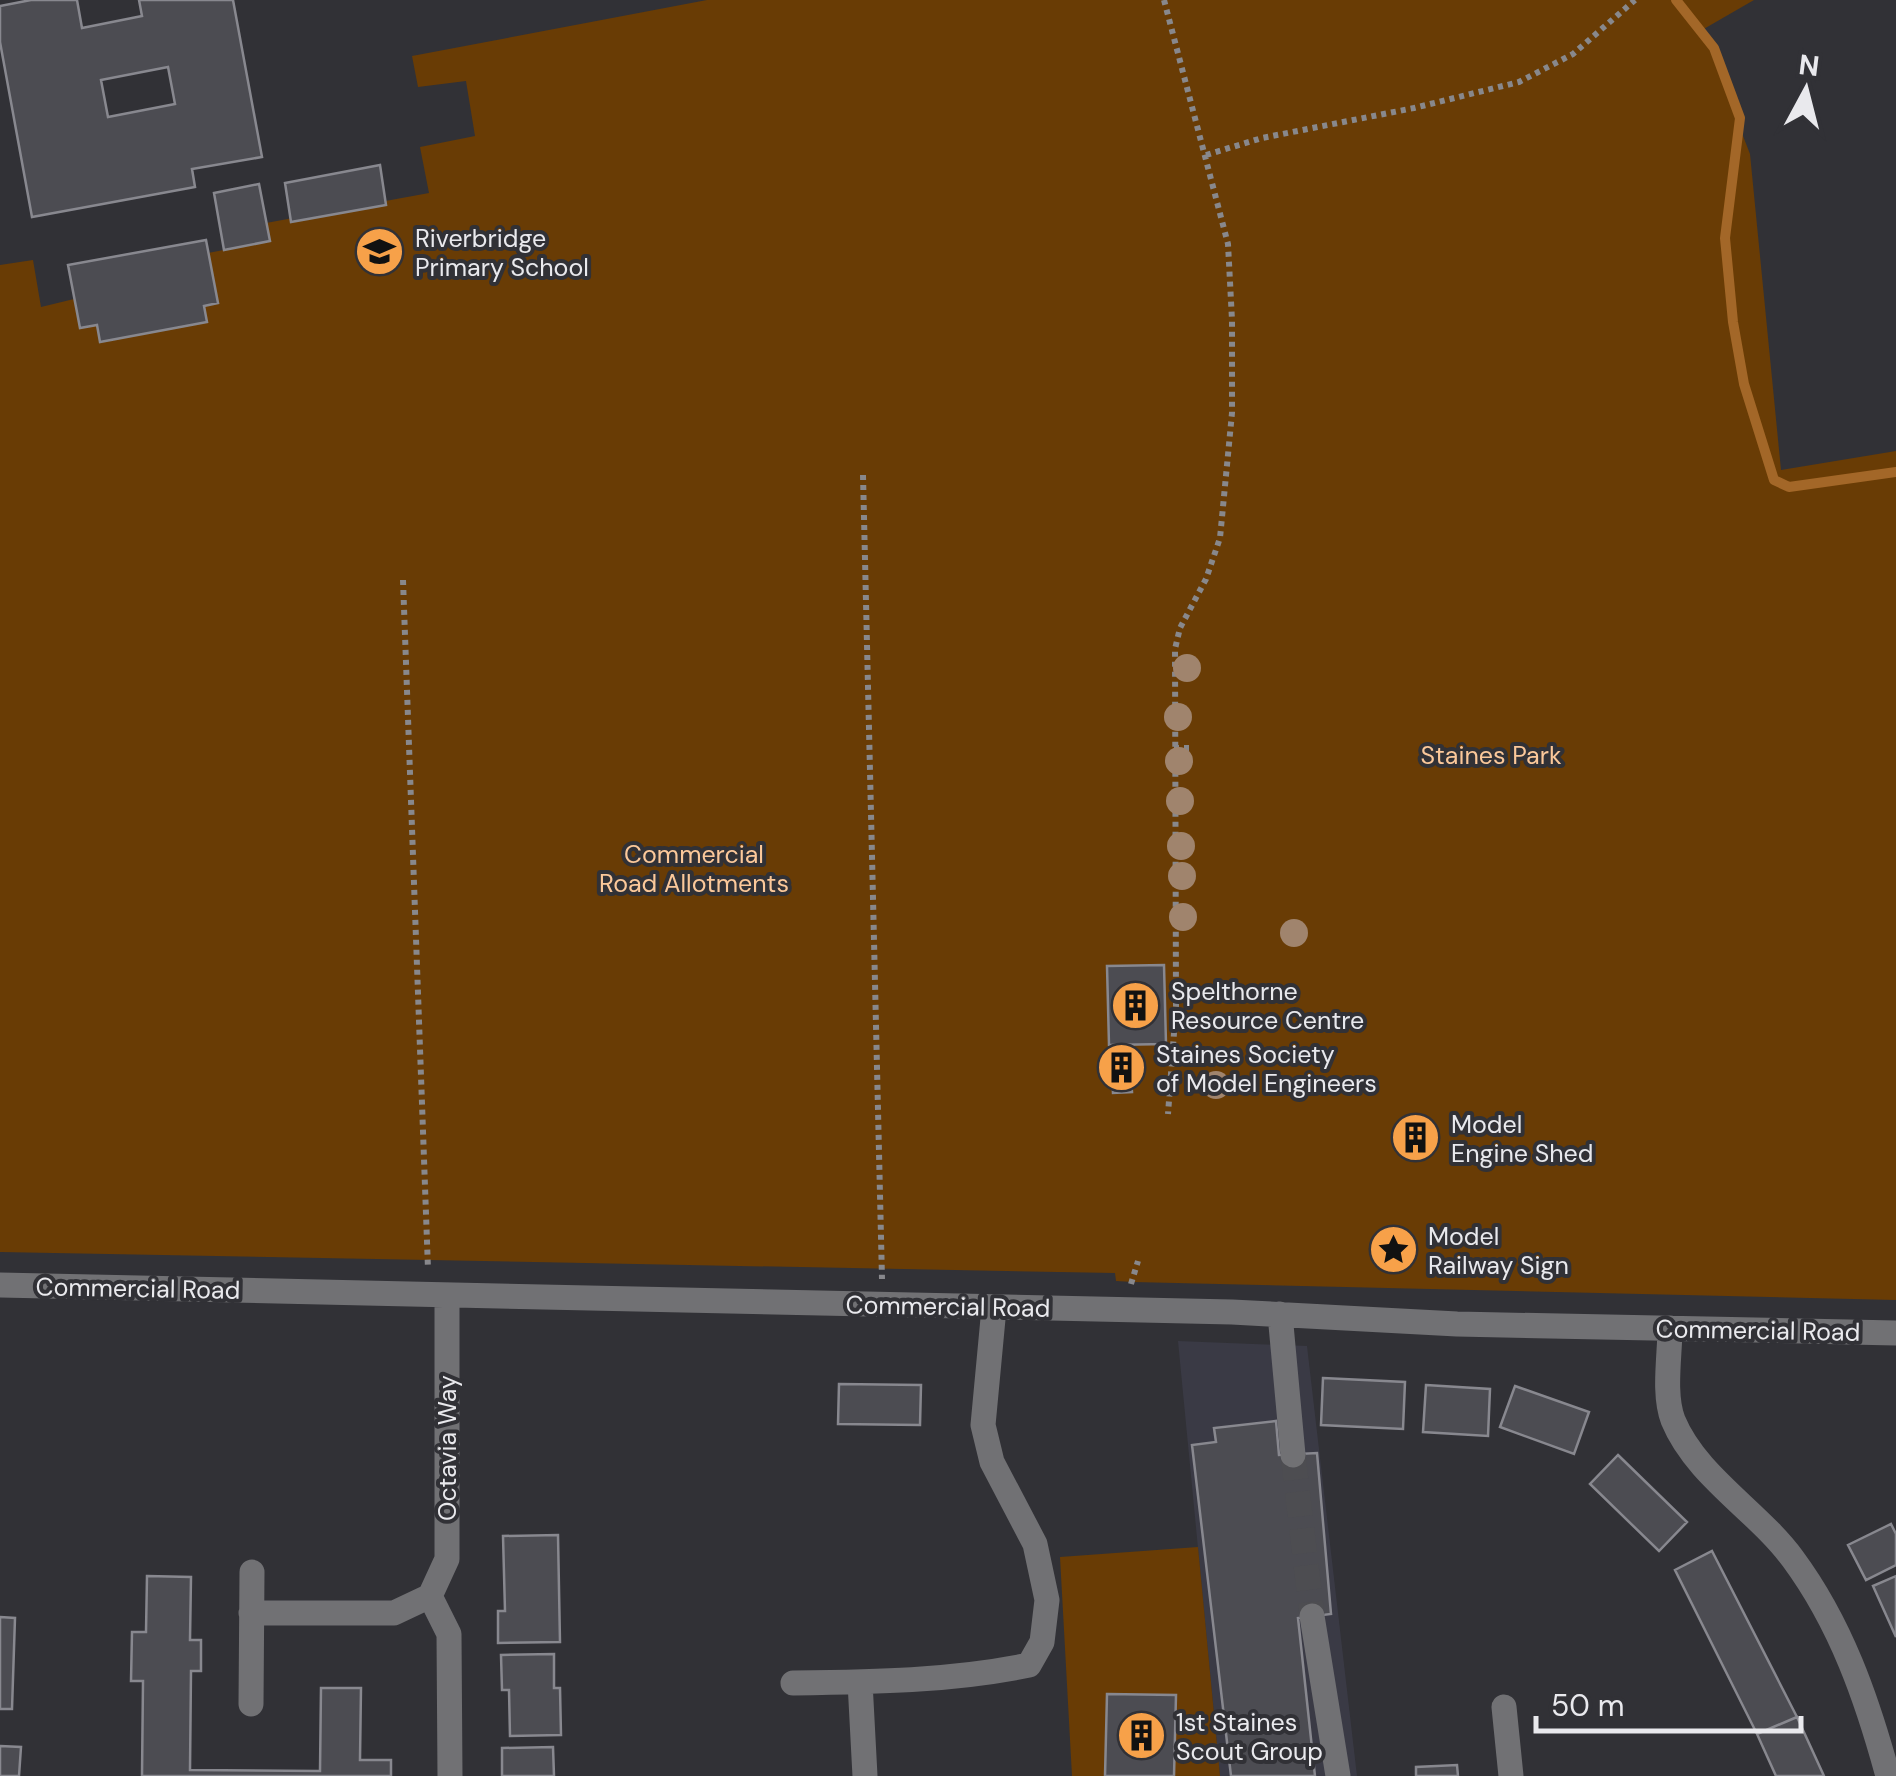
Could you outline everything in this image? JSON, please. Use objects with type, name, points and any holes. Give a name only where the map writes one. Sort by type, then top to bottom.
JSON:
[{"type":"street","name":"Commercial Road","points":[[0,1285],[1280,1314],[1457,1324],[1896,1333]]},
{"type":"street","name":"Octavia Way","points":[[430,1596],[447,1559],[437,1296]]},
{"type":"street","points":[[793,1683],[998,1672],[1029,1665],[1042,1642],[1046,1600],[1035,1544],[992,1462],[983,1425],[994,1308]]},
{"type":"street","points":[[1280,1314],[1293,1454]]},
{"type":"street","points":[[1670,1328],[1672,1417],[1690,1449],[1794,1559],[1827,1614],[1867,1701],[1888,1776]]},
{"type":"street","points":[[250,1704],[252,1572]]},
{"type":"street","points":[[251,1613],[394,1613],[430,1596],[449,1634],[450,1776]]},
{"type":"street","points":[[1312,1616],[1338,1776]]},
{"type":"street","points":[[860,1682],[864,1776]]},
{"type":"street","points":[[1504,1707],[1511,1776]]},
{"type":"path","points":[[1164,0],[1228,244],[1232,413],[1220,538],[1206,579],[1180,628],[1175,649],[1176,1006],[1168,1114]]},
{"type":"path","points":[[1206,155],[1262,138],[1519,82],[1572,54],[1633,2]]},
{"type":"path","points":[[862,475],[883,1305]]},
{"type":"path","points":[[404,580],[437,1296]]},
{"type":"path","points":[[1174,748],[1190,748]]},
{"type":"path","points":[[1176,1006],[1190,1005]]},
{"type":"path","points":[[1130,1282],[1138,1262]]},
{"type":"shaded area","points":[[1178,1341],[1307,1346],[1357,1776],[1220,1776]]},
{"type":"green space","points":[[707,0],[1754,0],[1702,30],[1750,154],[1781,470],[1896,451],[1896,1300],[1133,1282],[1116,1281],[1115,1273],[0,1252],[0,265],[33,260],[41,307],[74,299],[80,327],[97,325],[101,342],[206,322],[204,306],[218,303],[208,253],[270,241],[266,223],[429,193],[420,147],[475,136],[466,81],[418,87],[412,56]]},
{"type":"green space","points":[[1198,1547],[1220,1776],[1072,1776],[1060,1557]]},
{"type":"building","points":[[31,0],[77,0],[82,28],[142,16],[139,0],[233,0],[262,157],[192,169],[195,187],[32,217],[0,42],[0,6]],"holes":[[[168,67],[175,104],[108,117],[101,80]]]},
{"type":"building","points":[[380,165],[386,205],[291,222],[285,183]]},
{"type":"building","points":[[259,184],[270,241],[224,250],[214,193]]},
{"type":"building","points":[[206,240],[218,303],[204,306],[207,322],[100,342],[97,325],[80,328],[68,265]]},
{"type":"building","name":"Spelthorne Resource Centre","points":[[1164,965],[1166,1044],[1109,1045],[1107,966]]},
{"type":"building","name":"Staines Society of Model Engineers","points":[[1111,1051],[1129,1051],[1132,1092],[1113,1093]]},
{"type":"building","points":[[1323,1378],[1405,1382],[1403,1429],[1321,1425]]},
{"type":"building","points":[[839,1384],[921,1385],[920,1425],[838,1424]]},
{"type":"building","points":[[1426,1385],[1490,1389],[1488,1436],[1423,1432]]},
{"type":"building","points":[[1515,1386],[1589,1412],[1574,1454],[1500,1427]]},
{"type":"building","points":[[1276,1421],[1279,1455],[1317,1453],[1331,1614],[1298,1618],[1315,1776],[1231,1776],[1192,1445],[1216,1442],[1214,1428]]},
{"type":"building","points":[[1618,1455],[1687,1522],[1659,1551],[1590,1484]]},
{"type":"building","points":[[1891,1524],[1896,1534],[1896,1565],[1866,1580],[1848,1545]]},
{"type":"building","points":[[558,1535],[560,1642],[498,1643],[498,1611],[505,1611],[503,1536]]},
{"type":"building","points":[[1712,1551],[1797,1717],[1757,1734],[1675,1570]]},
{"type":"building","points":[[147,1576],[191,1577],[190,1640],[201,1640],[201,1671],[191,1671],[190,1770],[320,1771],[321,1688],[361,1688],[360,1760],[391,1760],[391,1776],[142,1776],[143,1681],[131,1681],[132,1632],[146,1632]]},
{"type":"building","points":[[1896,1576],[1896,1637],[1873,1586]]},
{"type":"building","points":[[0,1617],[15,1618],[12,1709],[0,1709]]},
{"type":"building","points":[[554,1654],[554,1688],[560,1688],[561,1735],[510,1736],[509,1690],[502,1690],[501,1655]]},
{"type":"building","name":"1st Staines Scout Group","points":[[1107,1694],[1176,1695],[1174,1776],[1105,1776]]},
{"type":"building","points":[[1797,1717],[1824,1776],[1776,1776],[1757,1734]]},
{"type":"building","points":[[0,1746],[21,1747],[19,1776],[0,1776]]},
{"type":"building","points":[[553,1747],[554,1776],[502,1776],[502,1748]]},
{"type":"building","points":[[1457,1765],[1458,1776],[1416,1776],[1416,1767]]},
{"type":"waterway","points":[[1676,0],[1714,48],[1740,118],[1725,238],[1744,384],[1774,480],[1789,487],[1896,472]]},
{"type":"tunnel","points":[[1293,1455],[1312,1616]]},
{"type":"place","name":"Riverbridge Primary School","points":[[380,252]]},
{"type":"place","name":"Spelthorne Resource Centre","points":[[1136,1005]]},
{"type":"place","name":"Staines Society of Model Engineers","points":[[1121,1068]]},
{"type":"place","name":"Model Engine Shed","points":[[1416,1138]]},
{"type":"place","name":"Model Railway Sign","points":[[1393,1250]]},
{"type":"place","name":"1st Staines Scout Group","points":[[1141,1736]]},
{"type":"park label","name":"Staines Park","points":[[1491,755]]},
{"type":"park label","name":"Commercial Road Allotments","points":[[694,868]]}]
